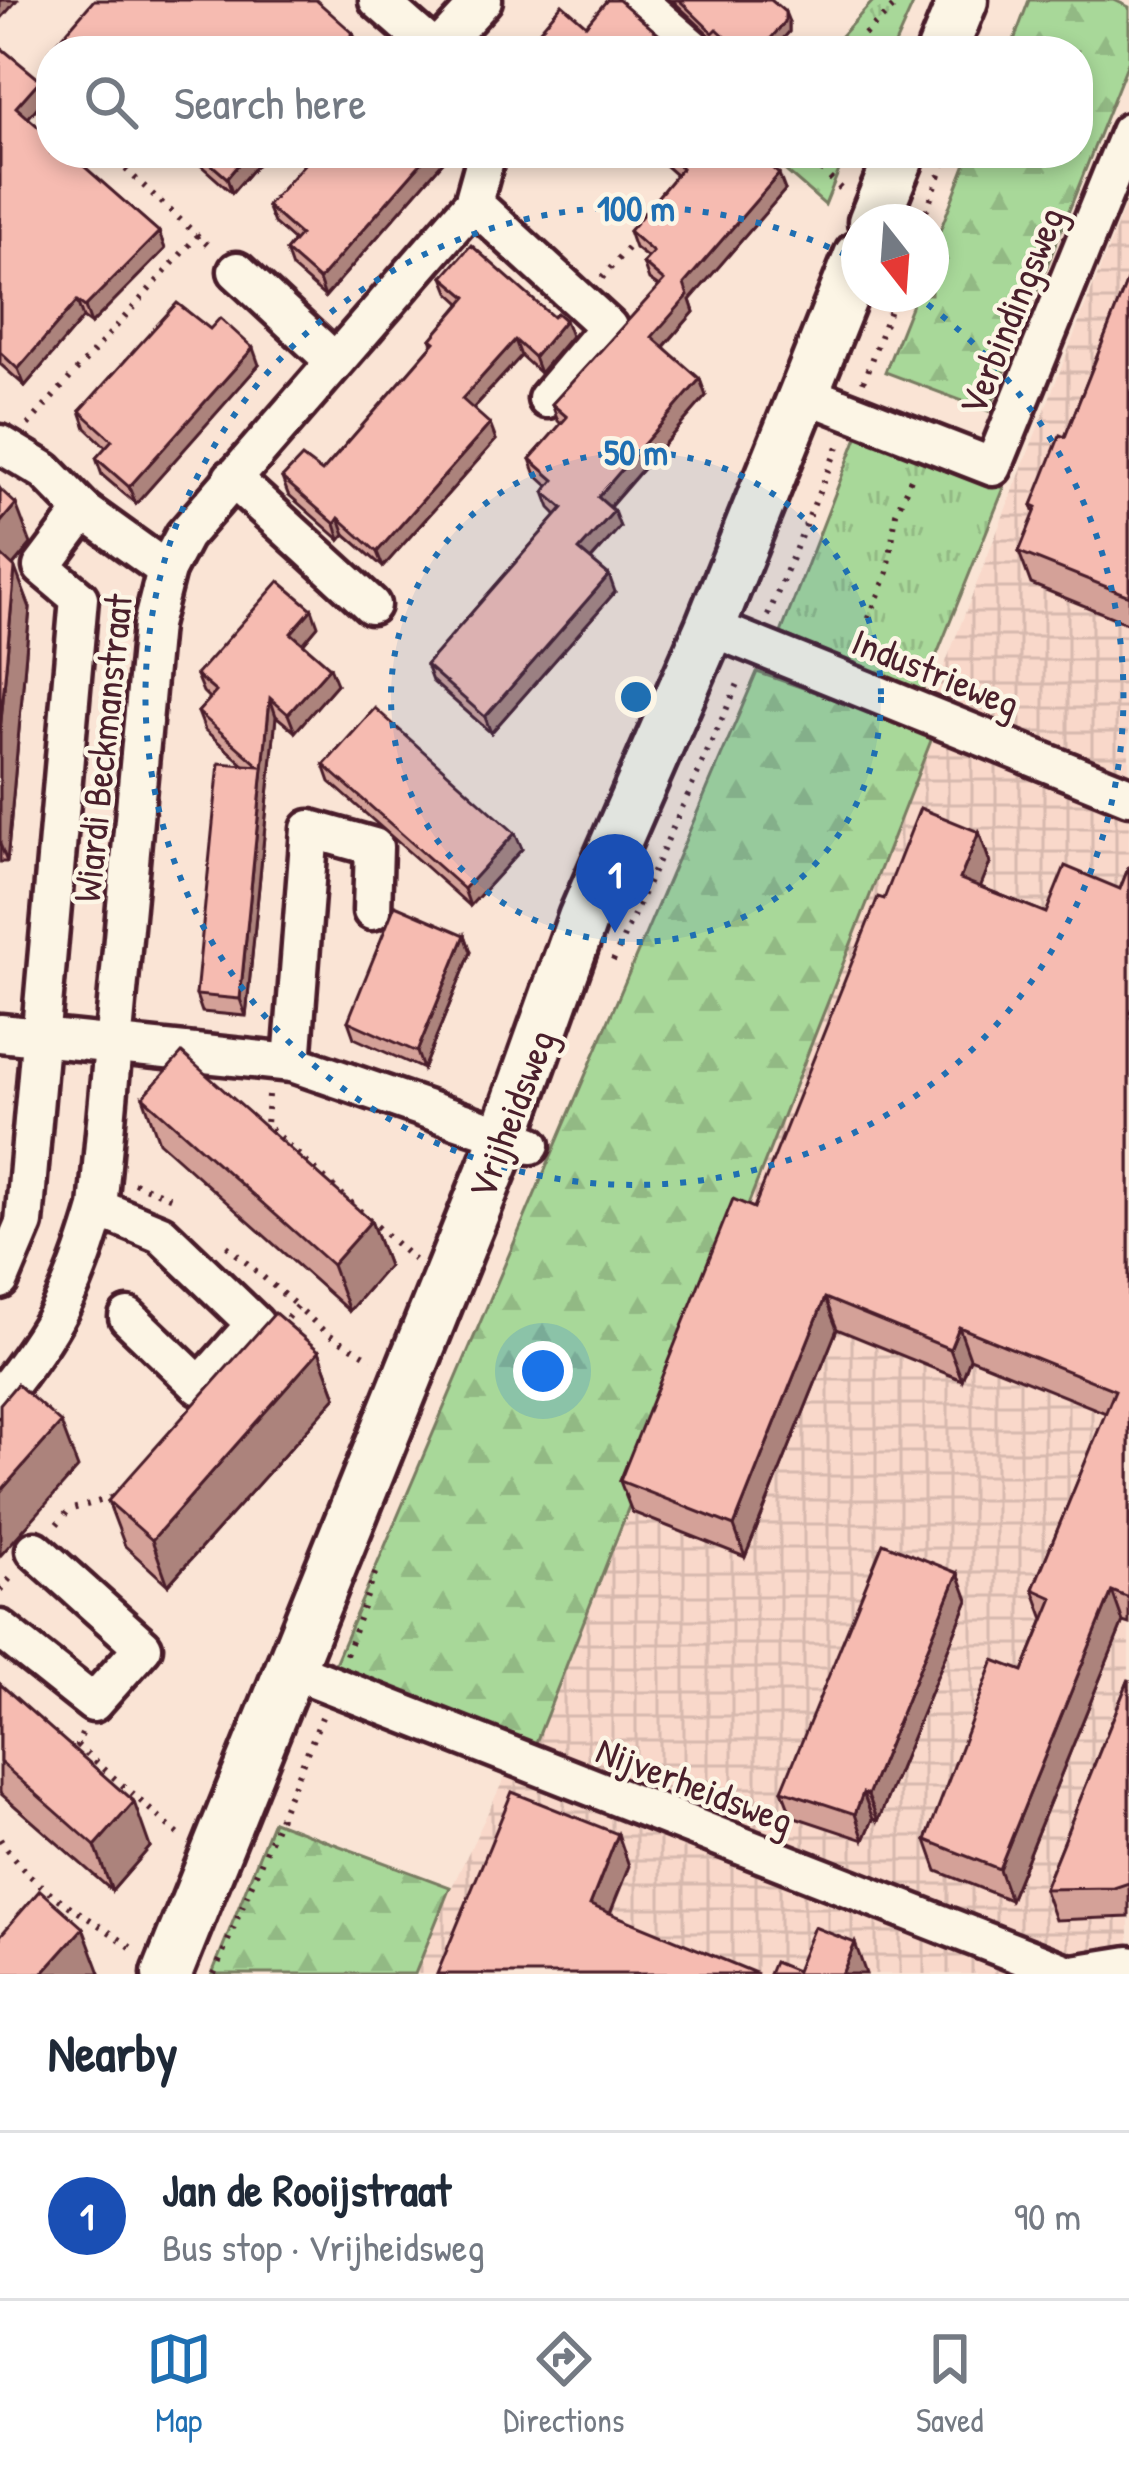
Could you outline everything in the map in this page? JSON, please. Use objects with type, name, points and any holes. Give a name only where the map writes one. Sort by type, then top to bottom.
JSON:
[{"type":"street","points":[[378,0],[419,36]]},
{"type":"street","points":[[450,36],[483,0]]},
{"type":"street","points":[[637,0],[679,36]]},
{"type":"street","points":[[948,36],[963,0]]},
{"type":"street","name":"Verbindingsweg","points":[[803,392],[993,467],[1129,131]]},
{"type":"street","name":"Wiardi Beckmanstraat","points":[[0,1397],[41,1346],[75,1289],[98,1208],[152,626],[166,570],[184,536],[232,478],[473,203],[483,168]]},
{"type":"street","points":[[865,204],[890,168]]},
{"type":"street","points":[[473,203],[608,328],[547,398]]},
{"type":"street","points":[[237,271],[334,361]]},
{"type":"street","name":"Vrijheidsweg","points":[[151,1963],[293,1670],[518,1140],[583,918],[710,627],[841,300]]},
{"type":"street","points":[[3,447],[44,471],[85,512],[166,570]]},
{"type":"street","points":[[232,478],[371,605]]},
{"type":"street","name":"Wiardi Beckmanstraat","points":[[0,1280],[24,1223],[79,598],[41,567],[85,512]]},
{"type":"street","name":"Industrieweg","points":[[710,627],[1129,796]]},
{"type":"street","points":[[281,1062],[310,829],[374,847],[372,911]]},
{"type":"street","points":[[0,1034],[281,1062],[518,1140]]},
{"type":"street","points":[[98,1208],[161,1234],[255,1324],[200,1386],[128,1317]]},
{"type":"street","points":[[0,1629],[93,1703],[143,1647],[35,1550]]},
{"type":"street","name":"Nijverheidsweg","points":[[293,1670],[1071,1974],[1129,1965]]},
{"type":"path","points":[[863,36],[901,0]]},
{"type":"path","points":[[124,168],[237,271]]},
{"type":"path","points":[[819,168],[855,204]]},
{"type":"path","points":[[929,204],[942,168]]},
{"type":"path","points":[[3,447],[198,236]]},
{"type":"path","points":[[580,303],[638,236]]},
{"type":"path","points":[[844,680],[888,572],[896,513],[928,441]]},
{"type":"path","points":[[281,1062],[266,1125],[415,1260]]},
{"type":"path","points":[[284,1322],[297,1306],[325,1332],[375,1360]]},
{"type":"path","points":[[0,1590],[69,1510],[134,1492]]},
{"type":"path","points":[[93,1703],[77,1745],[183,1838]]},
{"type":"path","points":[[0,1839],[16,1868],[46,1895],[72,1903],[151,1963]]},
{"type":"shaded area","points":[[1129,195],[1129,1974],[410,1974],[527,1731]]},
{"type":"green space","points":[[874,0],[915,0],[899,36],[841,36]]},
{"type":"green space","points":[[1029,0],[1114,0],[1129,7],[1129,60],[1093,150],[1093,36],[1016,36]]},
{"type":"green space","points":[[782,168],[840,168],[825,205]]},
{"type":"green space","points":[[964,168],[1086,168],[989,411],[885,372],[909,312],[949,312],[949,207]]},
{"type":"green space","points":[[861,427],[1004,488],[921,694],[781,633]]},
{"type":"green space","points":[[757,672],[934,733],[531,1755],[328,1680]]},
{"type":"green space","points":[[273,1821],[450,1887],[415,1974],[212,1974]]},
{"type":"building","points":[[94,0],[316,0],[353,33],[350,36],[63,36]]},
{"type":"building","points":[[607,0],[619,0],[661,36],[535,36],[562,4],[586,25]]},
{"type":"building","points":[[679,0],[771,0],[785,12],[785,22],[773,36],[725,36],[717,29],[713,33]]},
{"type":"building","points":[[0,47],[36,77],[36,84],[16,107],[36,125],[36,168],[86,168],[159,232],[85,307],[77,301],[18,369],[0,352]]},
{"type":"building","points":[[215,168],[235,168],[227,178]]},
{"type":"building","points":[[301,168],[417,168],[319,280],[286,251],[300,235],[267,206]]},
{"type":"building","points":[[682,168],[772,168],[779,174],[684,284],[688,296],[652,337],[700,379],[598,497],[614,511],[579,550],[609,575],[485,717],[426,665],[563,508],[544,492],[554,480],[530,459],[567,417],[552,404],[664,281],[643,263],[653,252],[629,231]]},
{"type":"building","points":[[471,245],[553,317],[557,313],[565,320],[534,357],[515,340],[462,399],[490,424],[377,552],[339,518],[335,524],[282,478],[302,457],[322,472],[435,342],[431,339],[467,297],[443,277]]},
{"type":"building","points":[[1129,276],[1129,596],[1019,552],[1037,507],[1032,505],[1060,435],[1065,437]]},
{"type":"building","points":[[177,303],[210,329],[220,318],[253,348],[129,487],[96,458],[112,440],[80,411]]},
{"type":"building","points":[[0,489],[16,504],[0,523]]},
{"type":"building","points":[[0,554],[15,568],[0,732]]},
{"type":"building","points":[[279,581],[312,609],[291,633],[330,667],[288,714],[270,698],[240,999],[196,995],[219,763],[259,766],[198,712],[216,692],[196,675]]},
{"type":"building","points":[[375,708],[515,833],[464,889],[324,765]]},
{"type":"building","points":[[920,808],[979,832],[960,879],[1046,913],[1065,866],[1120,889],[1129,866],[1129,1598],[1112,1591],[999,1869],[926,1840],[994,1660],[1023,1671],[1053,1598],[1033,1589],[1115,1390],[959,1327],[950,1349],[825,1298],[734,1526],[620,1481],[733,1199],[754,1208],[878,897],[884,899]]},
{"type":"building","points":[[395,905],[465,935],[417,1052],[348,1021]]},
{"type":"building","points":[[182,1053],[371,1221],[332,1265],[143,1097]]},
{"type":"building","points":[[275,1313],[319,1351],[152,1540],[108,1501]]},
{"type":"building","points":[[17,1384],[61,1423],[0,1492],[0,1404]]},
{"type":"building","points":[[883,1543],[958,1573],[868,1795],[863,1793],[855,1814],[782,1790]]},
{"type":"building","points":[[1129,1679],[1129,1883],[1114,1888],[1044,1889]]},
{"type":"building","points":[[0,1684],[134,1802],[95,1846],[0,1762]]},
{"type":"building","points":[[512,1792],[618,1834],[590,1905],[758,1974],[437,1974]]},
{"type":"building","points":[[40,1890],[83,1928],[42,1974],[0,1974],[0,1936]]},
{"type":"building","points":[[814,1927],[855,1943],[842,1974],[769,1974],[774,1962],[796,1971]]},
{"type":"place","name":"Jan de Rooijstraat","points":[[615,933]]}]
